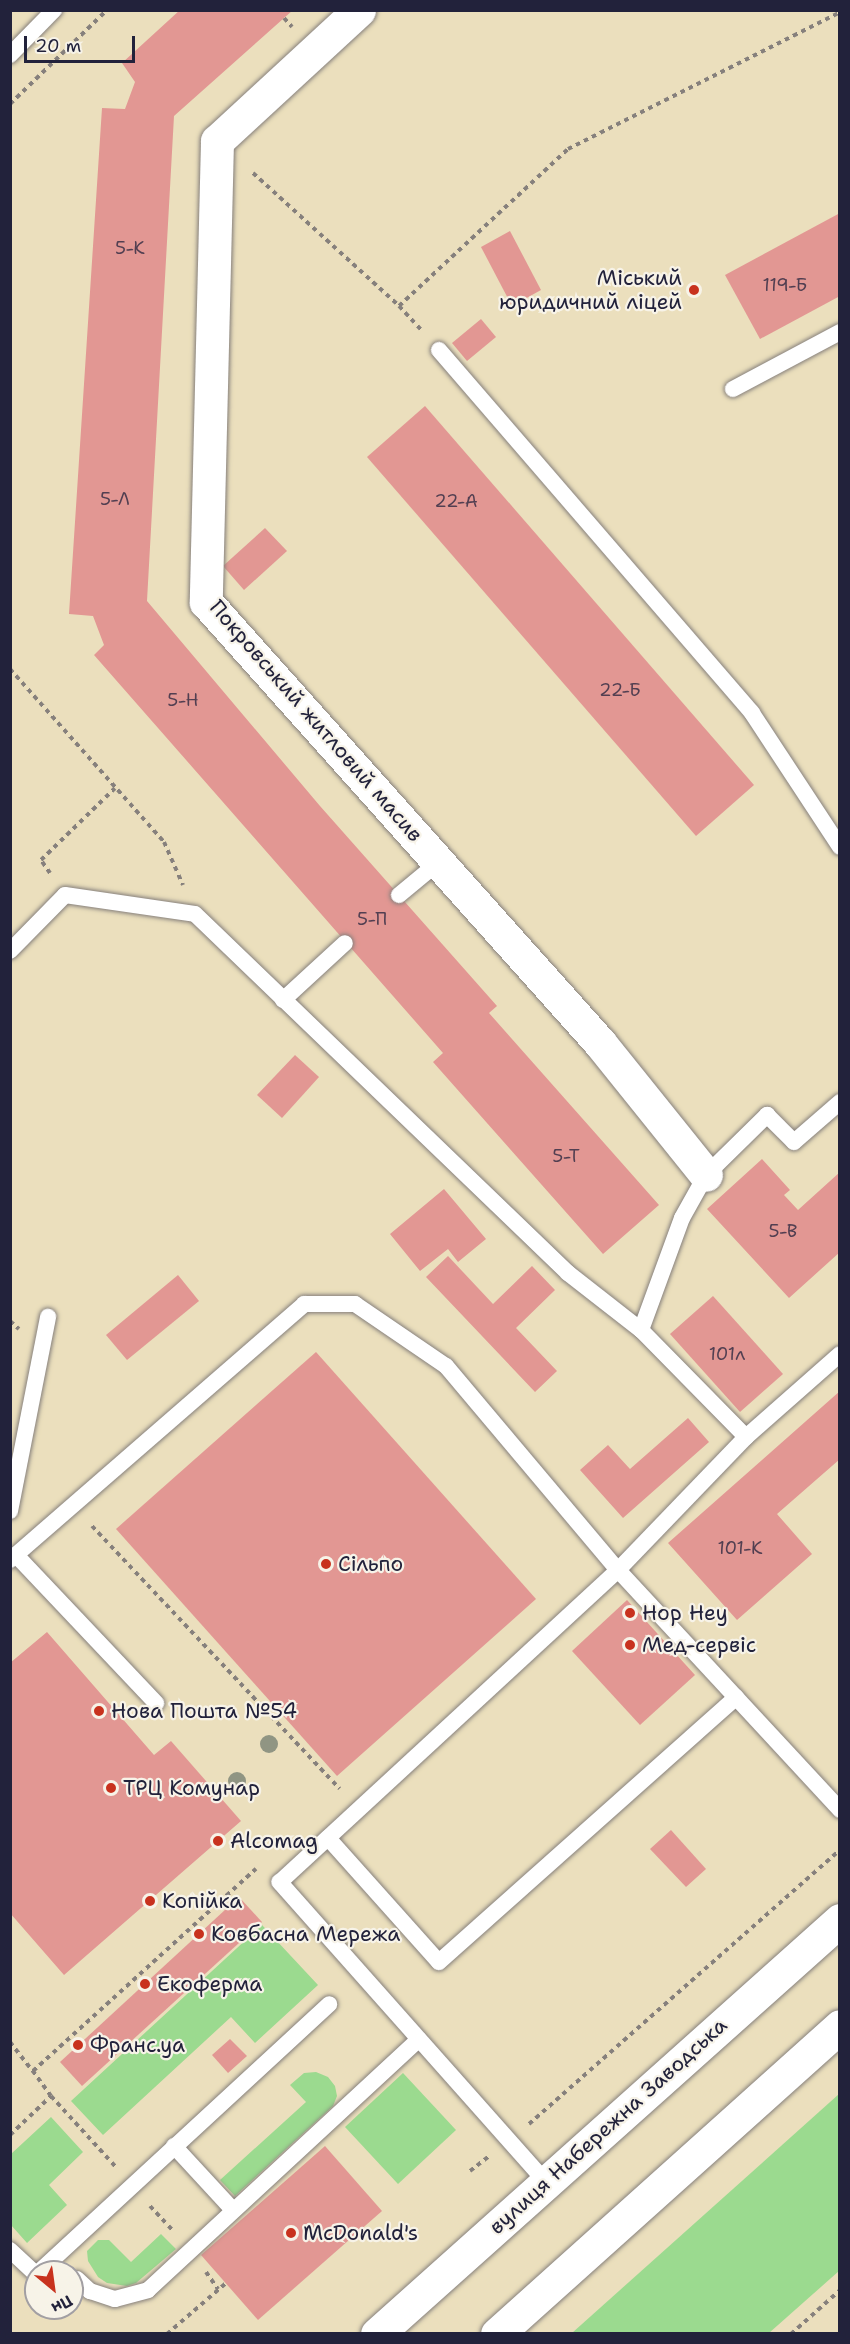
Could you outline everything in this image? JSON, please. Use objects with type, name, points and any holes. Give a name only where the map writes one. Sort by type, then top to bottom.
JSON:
[{"type":"street","points":[[218,141],[359,10]]},
{"type":"street","name":"Покровський житловий масив","points":[[218,141],[207,602],[440,861],[600,1044],[706,1175]]},
{"type":"street","name":"вулиця Набережна Заводська","points":[[377,2334],[545,2181],[840,1920]]},
{"type":"street","points":[[497,2334],[840,2026]]},
{"type":"lane","points":[[10,55],[54,10]]},
{"type":"lane","points":[[733,389],[840,332]]},
{"type":"lane","points":[[439,350],[752,713],[840,847]]},
{"type":"lane","points":[[399,895],[440,861]]},
{"type":"lane","points":[[10,951],[65,895],[195,914],[568,1273],[641,1330],[746,1437]]},
{"type":"lane","points":[[283,1000],[345,943]]},
{"type":"lane","points":[[641,1330],[682,1218],[706,1175],[767,1115],[794,1142],[840,1102]]},
{"type":"lane","points":[[156,1703],[13,1558],[304,1304],[355,1304],[446,1366],[618,1570],[840,1810]]},
{"type":"lane","points":[[10,1511],[48,1317]]},
{"type":"lane","points":[[545,2181],[280,1882],[618,1570],[746,1437],[840,1354]]},
{"type":"lane","points":[[328,1838],[439,1962],[736,1697]]},
{"type":"lane","points":[[52,2260],[329,2004]]},
{"type":"lane","points":[[84,2285],[90,2291],[115,2299],[148,2290],[419,2039]]},
{"type":"lane","points":[[174,2146],[233,2210]]},
{"type":"lane","points":[[10,2250],[24,2262]]},
{"type":"path","points":[[10,104],[107,10]]},
{"type":"path","points":[[399,306],[568,149],[840,12]]},
{"type":"path","points":[[218,141],[399,306],[439,350]]},
{"type":"path","points":[[10,669],[164,842],[195,914]]},
{"type":"path","points":[[65,895],[41,860],[115,788]]},
{"type":"path","points":[[73,1505],[358,1809]]},
{"type":"path","points":[[470,2171],[510,2142],[840,1850]]},
{"type":"path","points":[[33,2071],[255,1868],[280,1882]]},
{"type":"path","points":[[10,2042],[51,2096],[10,2135]]},
{"type":"path","points":[[167,2334],[226,2283]]},
{"type":"path","points":[[791,2334],[840,2290]]},
{"type":"green space","points":[[262,1925],[318,1985],[255,2043],[231,2017],[103,2135],[71,2101]]},
{"type":"green space","points":[[316,2072],[328,2077],[335,2086],[337,2096],[333,2106],[235,2196],[220,2180],[306,2102],[290,2085],[304,2073]]},
{"type":"green space","points":[[403,2073],[456,2130],[398,2184],[345,2127]]},
{"type":"green space","points":[[839,2094],[839,2271],[769,2333],[572,2333]]},
{"type":"green space","points":[[51,2117],[83,2152],[49,2185],[67,2205],[27,2243],[11,2225],[11,2154]]},
{"type":"green space","points":[[161,2234],[176,2249],[136,2283],[127,2286],[107,2283],[98,2277],[88,2261],[87,2251],[98,2240],[109,2240],[131,2262]]},
{"type":"building","points":[[180,10],[293,10],[174,116],[147,601],[320,806],[497,1006],[489,1013],[659,1205],[603,1254],[433,1062],[443,1053],[94,655],[104,645],[93,616],[69,614],[102,108],[125,109],[135,82],[122,63]]},
{"type":"building","points":[[840,213],[840,296],[760,339],[725,275]]},
{"type":"building","points":[[510,231],[541,290],[512,306],[481,247]]},
{"type":"building","points":[[481,319],[496,337],[467,361],[452,343]]},
{"type":"building","points":[[425,406],[754,785],[696,836],[367,457]]},
{"type":"building","points":[[265,528],[287,551],[244,590],[223,566]]},
{"type":"building","points":[[295,1055],[319,1077],[282,1118],[257,1095]]},
{"type":"building","points":[[762,1159],[790,1190],[784,1195],[798,1210],[840,1172],[840,1252],[789,1298],[707,1209]]},
{"type":"building","points":[[444,1189],[486,1239],[458,1262],[448,1249],[420,1271],[390,1234]]},
{"type":"building","points":[[448,1256],[493,1304],[532,1266],[555,1290],[516,1328],[557,1371],[535,1392],[426,1277]]},
{"type":"building","points":[[178,1275],[199,1301],[127,1360],[106,1335]]},
{"type":"building","points":[[713,1296],[783,1374],[740,1412],[670,1334]]},
{"type":"building","name":"Сільпо","points":[[316,1352],[536,1599],[337,1776],[116,1529]]},
{"type":"building","points":[[840,1391],[840,1459],[777,1514],[812,1554],[737,1620],[668,1543]]},
{"type":"building","points":[[688,1418],[709,1442],[623,1518],[580,1470],[608,1445],[630,1469]]},
{"type":"building","points":[[627,1600],[695,1675],[640,1725],[572,1651]]},
{"type":"building","name":"ТРЦ Комунар","points":[[47,1632],[154,1755],[171,1741],[241,1821],[64,1975],[10,1913],[10,1663]]},
{"type":"building","points":[[671,1830],[706,1869],[686,1887],[650,1849]]},
{"type":"building","points":[[239,1897],[262,1922],[82,2086],[60,2062]]},
{"type":"building","points":[[230,2039],[247,2056],[228,2073],[212,2055]]},
{"type":"building","name":"McDonald's","points":[[325,2146],[382,2211],[258,2320],[201,2255]]},
{"type":"place","name":"Міський юридичний ліцей","points":[[694,290]]},
{"type":"place","name":"Сільпо","points":[[326,1564]]},
{"type":"place","name":"Hop Hey","points":[[630,1613]]},
{"type":"place","name":"Мед-сервіс","points":[[630,1645]]},
{"type":"place","name":"Нова Пошта №54","points":[[99,1711]]},
{"type":"place","name":"ТРЦ Комунар","points":[[111,1788]]},
{"type":"place","name":"Alcomag","points":[[218,1841]]},
{"type":"place","name":"Копійка","points":[[150,1901]]},
{"type":"place","name":"Ковбасна Мережа","points":[[199,1934]]},
{"type":"place","name":"Екоферма","points":[[145,1984]]},
{"type":"place","name":"Франс.уа","points":[[78,2045]]},
{"type":"place","name":"McDonald's","points":[[291,2233]]}]
